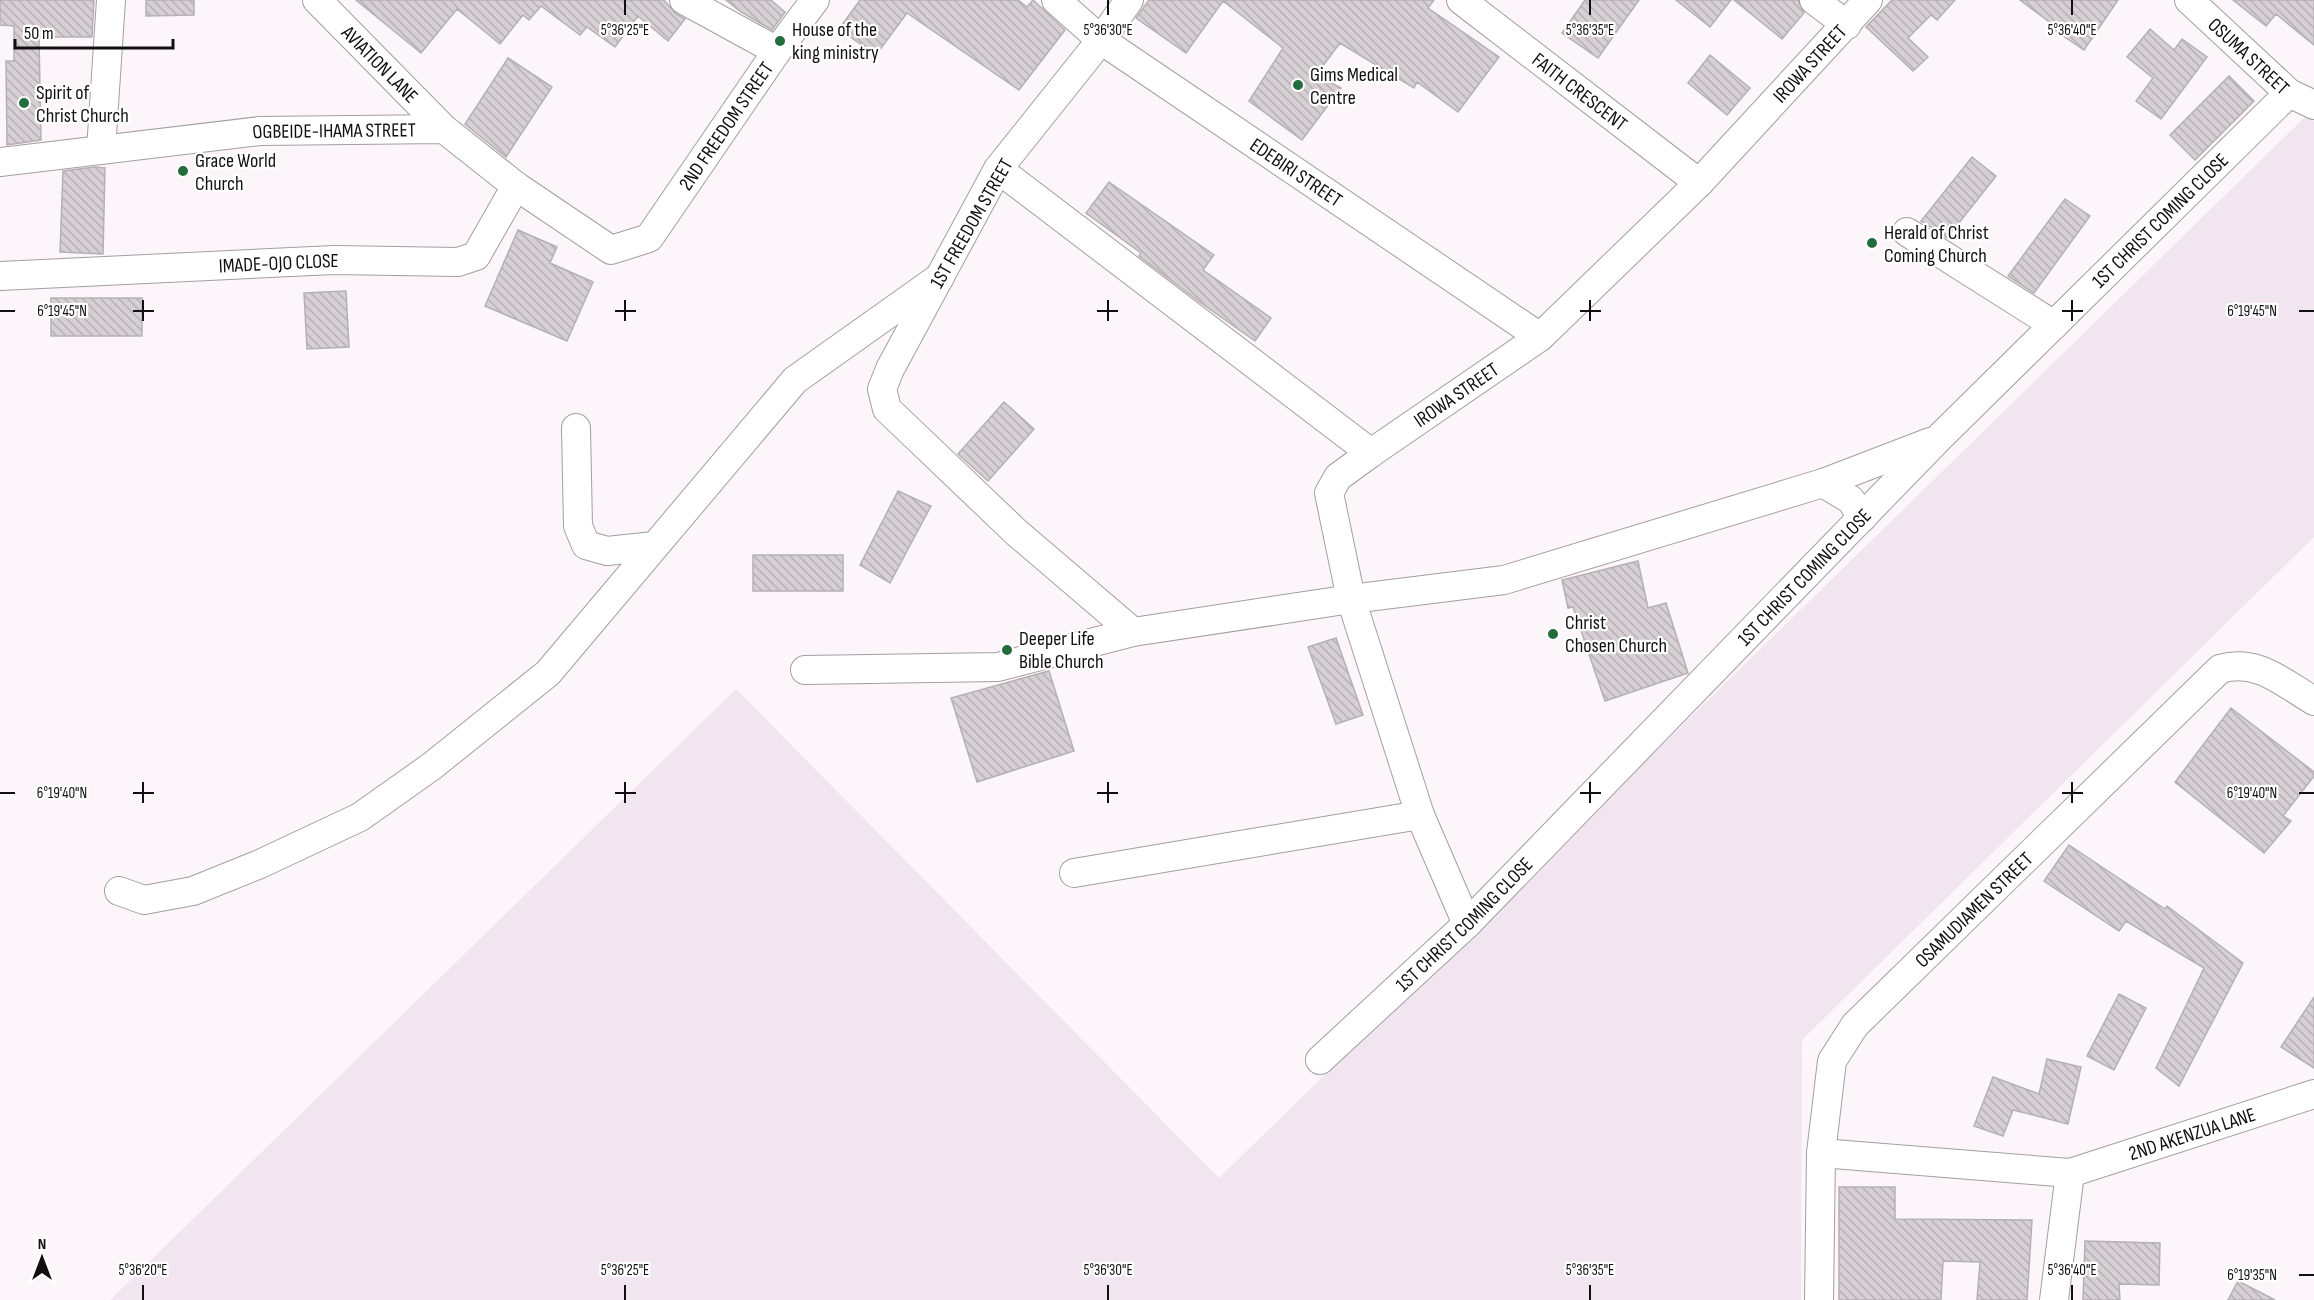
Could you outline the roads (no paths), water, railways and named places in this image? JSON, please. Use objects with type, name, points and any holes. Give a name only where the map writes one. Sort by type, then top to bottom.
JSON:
[{"type":"street","points":[[101,150],[111,0]]},
{"type":"street","name":"AVIATION LANE","points":[[317,0],[444,129]]},
{"type":"street","points":[[684,0],[777,51]]},
{"type":"street","name":"2ND FREEDOM STREET","points":[[631,243],[649,238],[777,51],[815,0]]},
{"type":"street","name":"EDEBIRI STREET","points":[[1056,0],[1101,40],[1540,337]]},
{"type":"street","name":"1ST FREEDOM STREET","points":[[1129,0],[1101,40],[998,169],[890,369],[882,389],[887,409],[1017,533],[1133,632]]},
{"type":"street","name":"FAITH CRESCENT","points":[[1461,0],[1699,183]]},
{"type":"street","points":[[1814,0],[1847,25]]},
{"type":"street","name":"IROWA STREET","points":[[1467,924],[1420,814],[1351,599],[1329,493],[1338,477],[1540,337],[1699,183],[1868,0]]},
{"type":"street","name":"OSUMA STREET","points":[[2189,0],[2302,99]]},
{"type":"street","name":"1ST CHRIST COMING CLOSE","points":[[1320,1060],[1467,924],[1939,438],[2054,325],[2302,99]]},
{"type":"street","name":"OGBEIDE-IHAMA STREET","points":[[0,162],[260,131],[444,129],[516,186],[611,250],[631,243]]},
{"type":"street","points":[[998,169],[1371,453]]},
{"type":"street","name":"IMADE-OJO CLOSE","points":[[0,276],[334,260],[458,262],[476,256],[516,186]]},
{"type":"street","points":[[1907,232],[2054,325]]},
{"type":"street","points":[[119,891],[144,900],[193,891],[260,864],[360,817],[432,766],[548,673],[795,380],[940,277]]},
{"type":"street","points":[[576,428],[578,526],[586,545],[607,551],[654,546]]},
{"type":"street","points":[[805,670],[998,667],[1133,632],[1351,599],[1504,580],[1823,483],[1939,438]]},
{"type":"street","points":[[1823,483],[1851,500],[1862,518]]},
{"type":"street","name":"OSAMUDIAMEN STREET","points":[[1819,1300],[1821,1153],[1832,1061],[1843,1040],[1855,1025],[2220,669],[2233,665],[2253,666],[2314,700]]},
{"type":"street","points":[[1074,873],[1420,814]]},
{"type":"street","name":"2ND AKENZUA LANE","points":[[1821,1153],[2070,1173],[2314,1094]]},
{"type":"street","points":[[2054,1300],[2070,1173]]},
{"type":"place","name":"House of the king ministry","points":[[780,41]]},
{"type":"place","name":"Gims Medical Centre","points":[[1298,85]]},
{"type":"place","name":"Spirit of Christ Church","points":[[24,103]]},
{"type":"place","name":"Grace World Church","points":[[183,171]]},
{"type":"place","name":"Herald of Christ Coming Church","points":[[1872,243]]},
{"type":"place","name":"Christ Chosen Church","points":[[1553,634]]},
{"type":"place","name":"Deeper Life Bible Church","points":[[1007,650]]}]
